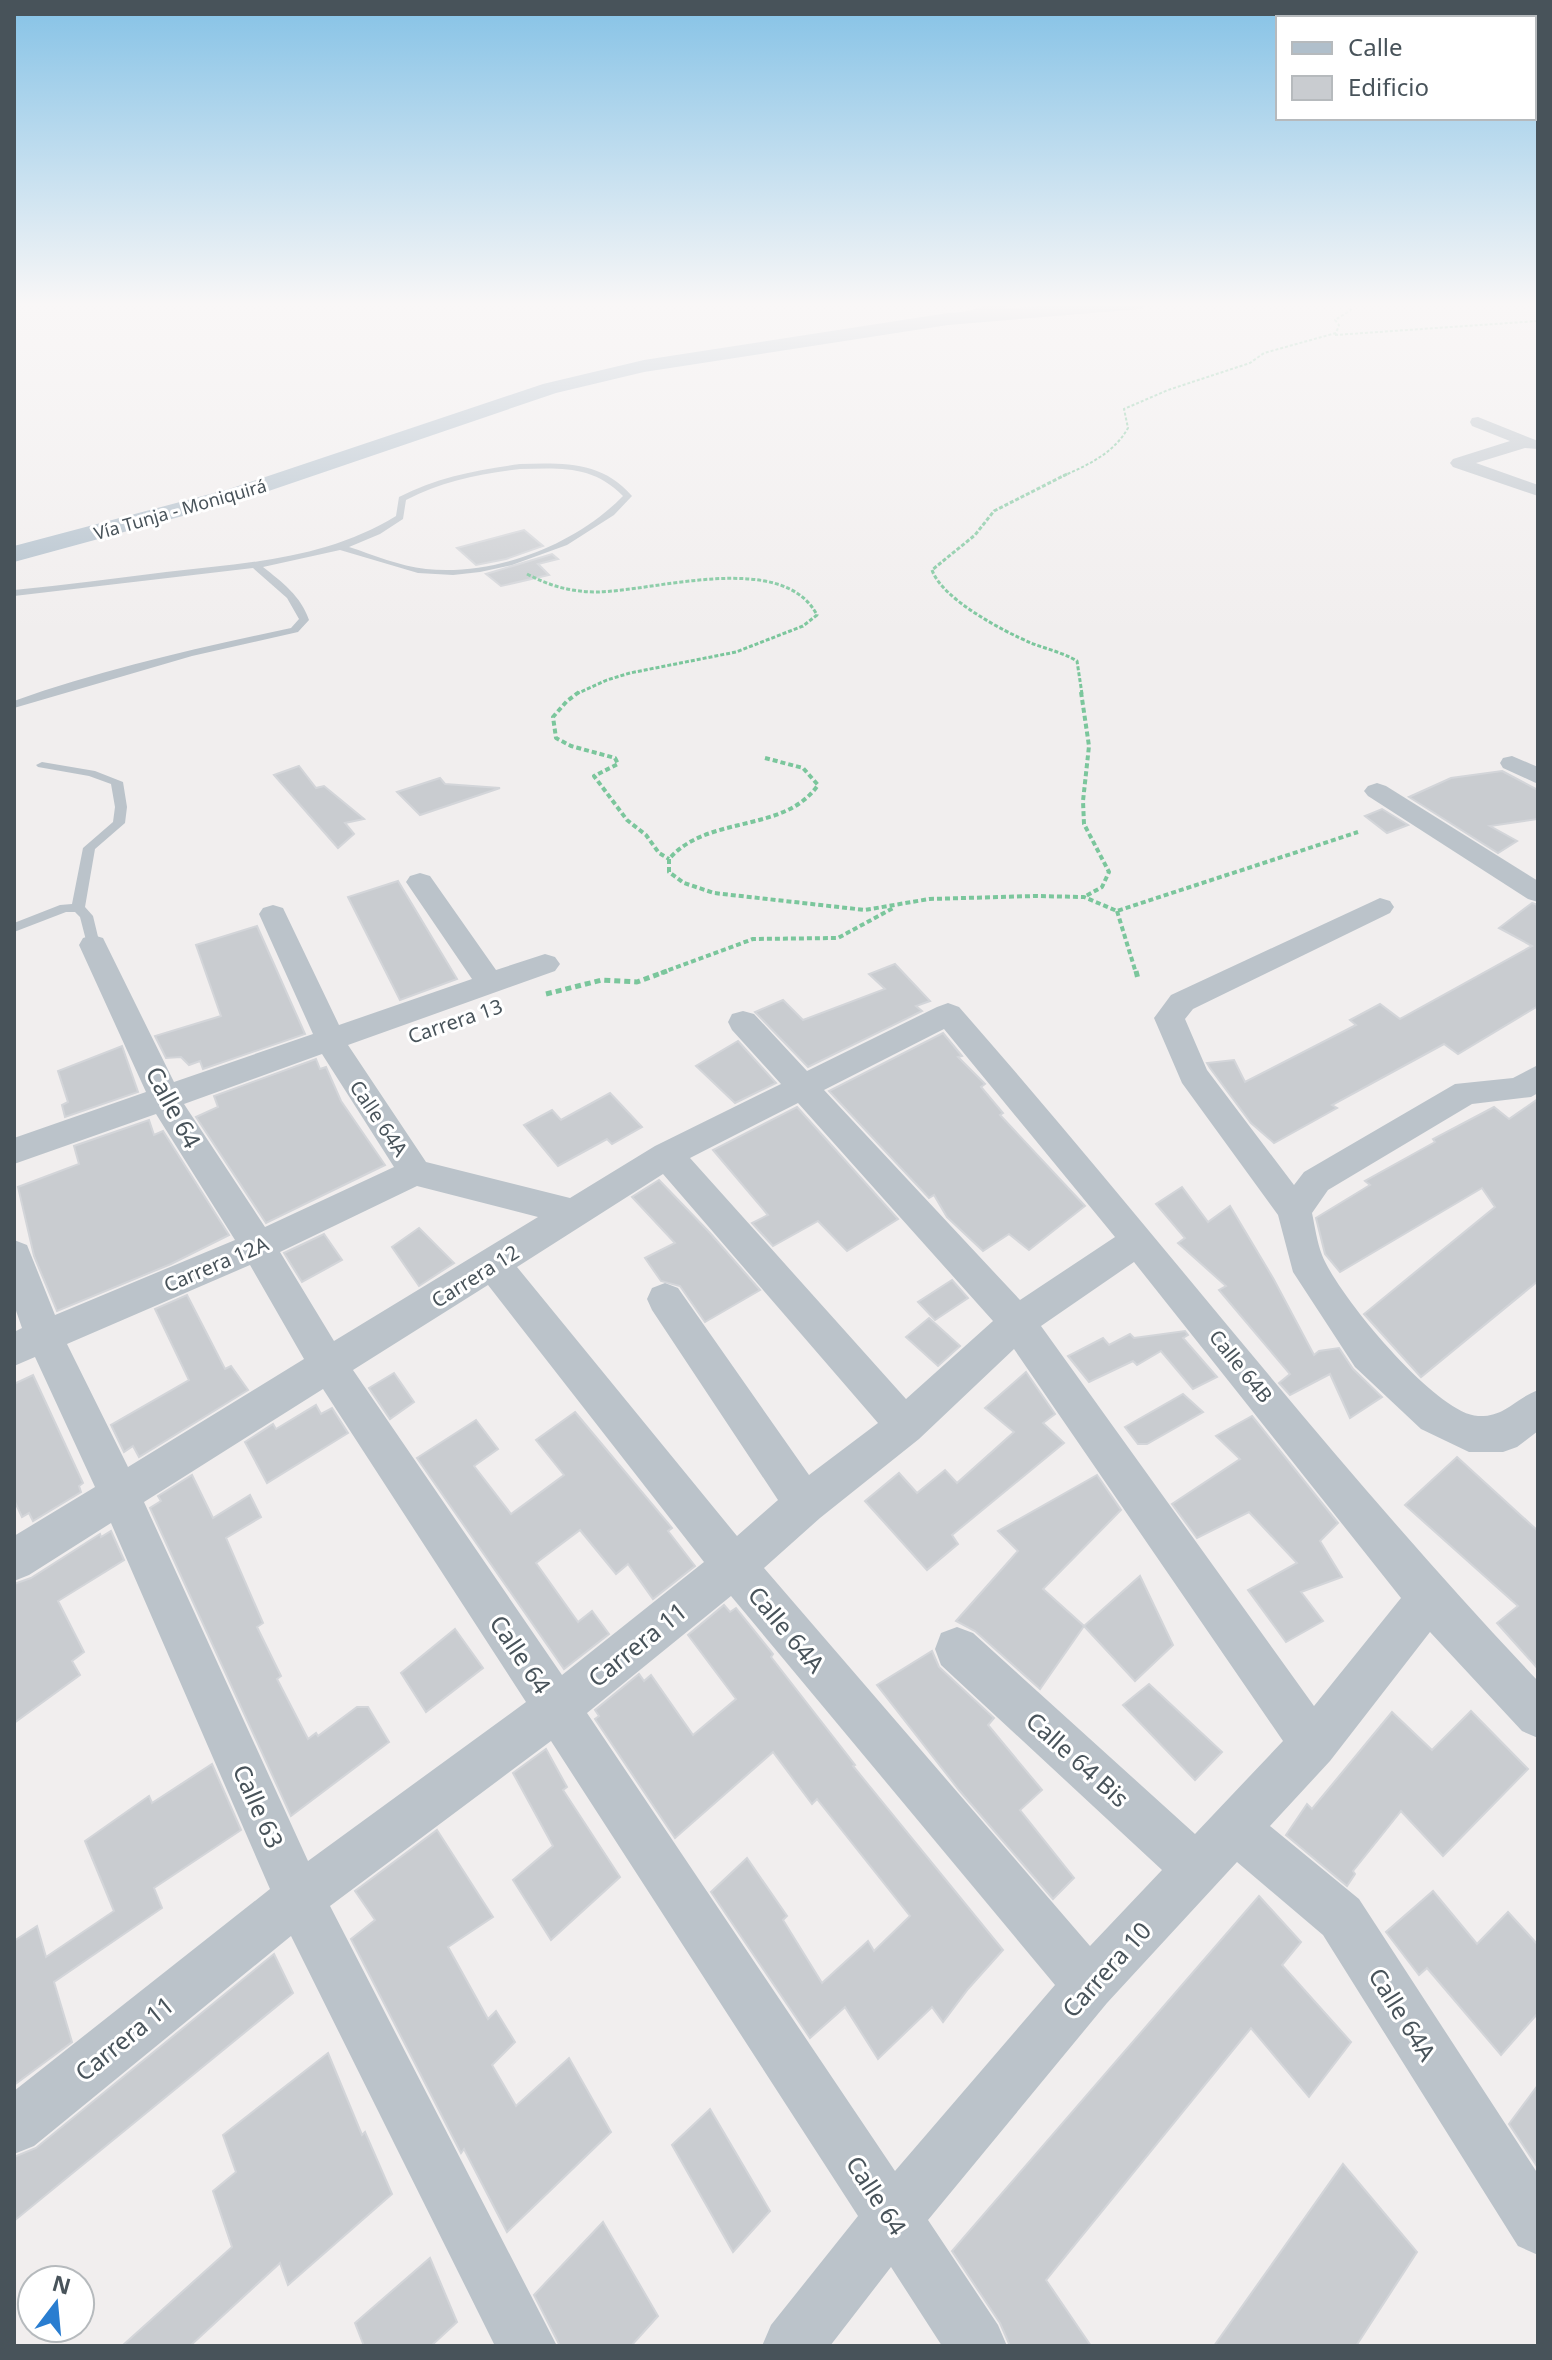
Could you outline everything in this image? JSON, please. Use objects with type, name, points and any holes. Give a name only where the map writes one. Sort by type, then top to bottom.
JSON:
[{"type":"main road","name":"Vía Tunja - Moniquirá","points":[[14,554],[126,527],[237,494],[473,414]]},
{"type":"street","points":[[1478,422],[1532,444]]},
{"type":"street","points":[[1465,438],[1496,430]]},
{"type":"street","points":[[1532,444],[1459,463],[1538,491]]},
{"type":"street","points":[[1512,763],[1538,777]]},
{"type":"street","points":[[1377,791],[1538,893]]},
{"type":"street","points":[[420,882],[489,982]]},
{"type":"street","points":[[1380,907],[1182,1002],[1169,1018],[1193,1075],[1294,1211],[1306,1261],[1368,1355],[1435,1416],[1469,1434],[1503,1434],[1538,1408]]},
{"type":"street","name":"Calle 64A","points":[[273,914],[337,1050],[415,1172],[575,1213]]},
{"type":"street","name":"Calle 64","points":[[93,945],[170,1106],[328,1365],[977,2346]]},
{"type":"street","name":"Carrera 13","points":[[14,1151],[170,1106],[337,1050],[489,982],[545,979]]},
{"type":"street","name":"Carrera 12","points":[[14,1560],[667,1155],[948,1014]]},
{"type":"street","name":"Calle 64B","points":[[948,1014],[1138,1240],[1429,1598],[1538,1715]]},
{"type":"street","points":[[743,1022],[1017,1322],[1313,1744]]},
{"type":"street","points":[[1294,1211],[1316,1181],[1466,1092],[1520,1089],[1538,1077]]},
{"type":"street","name":"Carrera 13","points":[[14,1175],[170,1106]]},
{"type":"street","points":[[667,1155],[905,1426]]},
{"type":"street","name":"Carrera 12A","points":[[29,1343],[258,1246],[415,1172]]},
{"type":"street","name":"Carrera 11","points":[[14,2126],[299,1898],[557,1708],[905,1426],[1017,1322],[1138,1240]]},
{"type":"street","name":"Calle 63","points":[[14,1255],[29,1343],[120,1495],[299,1898],[527,2346]]},
{"type":"street","name":"Calle 64A","points":[[494,1265],[734,1566],[1089,1985]]},
{"type":"street","points":[[665,1299],[805,1504]]},
{"type":"street","name":"Carrera 10","points":[[792,2346],[892,2219],[1089,1985],[1313,1744],[1429,1598]]},
{"type":"street","name":"Calle 64 Bis","points":[[957,1649],[1198,1870]]},
{"type":"street","name":"Calle 64A","points":[[1236,1829],[1341,1917],[1538,2226]]},
{"type":"lane","points":[[14,593],[254,564],[341,547],[382,530],[400,517],[402,499],[415,490],[448,479],[562,464],[592,468],[622,484],[628,496],[618,509],[591,528],[545,550],[453,573],[403,568],[341,547]]},
{"type":"lane","points":[[14,705],[190,653],[294,630],[304,620],[303,612],[254,564]]},
{"type":"lane","points":[[42,765],[91,773],[117,782],[121,807],[119,823],[89,848],[78,908]]},
{"type":"lane","points":[[14,928],[65,908],[78,908],[86,916],[93,945]]},
{"type":"path","points":[[1084,897],[1102,887],[1109,872],[1084,824],[1083,801],[1089,746],[1077,661],[996,625],[946,591],[934,580],[932,570],[977,533],[993,512],[1016,497],[1078,469],[1118,444],[1128,428],[1124,414]]},
{"type":"path","points":[[510,561],[534,578],[572,590],[626,590],[722,578],[791,589],[808,598],[815,606],[817,615],[810,623],[755,647],[618,676],[569,697],[553,717],[556,738],[571,746],[615,758],[618,764],[594,776],[627,820],[646,835],[659,853],[669,859]]},
{"type":"path","points":[[765,758],[786,761],[813,774],[818,785],[813,797],[788,809],[695,837],[669,859],[669,872],[684,883],[714,893],[865,910],[929,899],[1084,897],[1117,911],[1358,832]]},
{"type":"path","points":[[545,979],[637,982],[753,939],[838,938],[899,904]]},
{"type":"path","points":[[1117,911],[1138,979]]},
{"type":"building","points":[[524,530],[543,546],[506,559],[476,565],[457,548]]},
{"type":"building","points":[[552,554],[558,559],[538,564],[549,575],[501,586],[486,574]]},
{"type":"building","points":[[299,766],[316,788],[324,786],[364,819],[345,823],[354,834],[338,848],[274,775]]},
{"type":"building","points":[[1502,771],[1538,790],[1538,819],[1490,826],[1517,841],[1498,853],[1409,797],[1451,778]]},
{"type":"building","points":[[440,778],[445,784],[500,788],[420,815],[397,792]]},
{"type":"building","points":[[1382,809],[1408,825],[1387,833],[1365,816]]},
{"type":"building","points":[[398,881],[457,979],[400,1000],[348,897]]},
{"type":"building","points":[[1532,903],[1538,905],[1538,1006],[1458,1054],[1444,1044],[1332,1105],[1337,1108],[1274,1143],[1251,1123],[1207,1063],[1234,1060],[1245,1082],[1356,1025],[1350,1020],[1380,1004],[1400,1019],[1532,946],[1499,928]]},
{"type":"building","points":[[257,926],[305,1034],[203,1069],[200,1061],[189,1065],[181,1057],[166,1058],[155,1036],[221,1016],[196,945]]},
{"type":"building","points":[[895,964],[930,1001],[916,1006],[922,1011],[808,1067],[755,1012],[783,1000],[803,1020],[885,989],[869,974]]},
{"type":"building","points":[[943,1033],[962,1056],[958,1057],[985,1084],[981,1087],[1003,1113],[1000,1115],[1085,1206],[1029,1250],[1009,1234],[983,1251],[947,1217],[934,1195],[929,1198],[829,1091]]},
{"type":"building","points":[[738,1041],[776,1083],[735,1103],[696,1066]]},
{"type":"building","points":[[122,1046],[138,1092],[65,1117],[62,1105],[68,1102],[58,1071]]},
{"type":"building","points":[[316,1059],[320,1069],[326,1067],[341,1101],[385,1165],[266,1223],[196,1117],[218,1107],[214,1096]]},
{"type":"building","points":[[610,1093],[642,1127],[612,1144],[607,1139],[558,1166],[524,1125],[552,1110],[561,1120]]},
{"type":"building","points":[[1538,1099],[1538,1281],[1421,1377],[1364,1314],[1495,1207],[1482,1188],[1340,1272],[1325,1254],[1316,1218],[1370,1185],[1365,1181],[1435,1142],[1433,1139],[1494,1107],[1509,1119]]},
{"type":"building","points":[[797,1107],[898,1219],[847,1251],[818,1221],[773,1246],[752,1223],[768,1215],[713,1150]]},
{"type":"building","points":[[149,1120],[154,1135],[163,1131],[229,1235],[171,1264],[57,1311],[34,1256],[18,1187],[79,1164],[74,1146]]},
{"type":"building","points":[[659,1180],[760,1290],[705,1322],[680,1286],[661,1281],[645,1258],[675,1243],[632,1197]]},
{"type":"building","points":[[1182,1187],[1208,1222],[1230,1206],[1314,1355],[1319,1351],[1339,1348],[1353,1369],[1382,1397],[1350,1418],[1330,1374],[1290,1395],[1279,1383],[1290,1374],[1219,1290],[1226,1286],[1178,1243],[1185,1238],[1156,1204]]},
{"type":"building","points":[[419,1228],[454,1263],[419,1286],[392,1247]]},
{"type":"building","points":[[324,1234],[342,1260],[302,1282],[284,1253]]},
{"type":"building","points":[[952,1280],[968,1298],[935,1320],[918,1302]]},
{"type":"building","points":[[187,1295],[225,1369],[231,1366],[248,1390],[139,1457],[133,1446],[124,1452],[111,1425],[189,1380],[155,1309]]},
{"type":"building","points":[[929,1318],[960,1346],[938,1366],[906,1337]]},
{"type":"building","points":[[1185,1331],[1188,1335],[1183,1338],[1217,1377],[1193,1389],[1161,1351],[1137,1365],[1133,1361],[1089,1382],[1068,1356],[1103,1338],[1109,1345],[1130,1334],[1134,1338]]},
{"type":"building","points":[[1026,1372],[1055,1414],[1043,1423],[1064,1443],[952,1535],[958,1544],[927,1570],[865,1501],[899,1473],[917,1493],[945,1470],[957,1483],[1014,1432],[985,1408]]},
{"type":"building","points":[[394,1373],[414,1402],[390,1419],[369,1388]]},
{"type":"building","points":[[33,1375],[83,1483],[79,1486],[81,1492],[33,1521],[29,1513],[22,1517],[14,1500],[14,1384]]},
{"type":"building","points":[[1183,1394],[1203,1412],[1147,1444],[1138,1444],[1125,1427]]},
{"type":"building","points":[[316,1405],[321,1414],[332,1408],[348,1433],[267,1483],[245,1442],[273,1424],[276,1429]]},
{"type":"building","points":[[575,1412],[672,1528],[668,1531],[695,1566],[653,1599],[628,1564],[616,1574],[580,1530],[536,1563],[578,1622],[592,1611],[609,1634],[564,1669],[417,1458],[476,1420],[498,1449],[474,1466],[511,1514],[564,1475],[536,1440]]},
{"type":"building","points":[[1252,1416],[1338,1523],[1320,1541],[1342,1577],[1301,1592],[1323,1621],[1286,1642],[1248,1590],[1297,1563],[1249,1512],[1197,1538],[1172,1504],[1240,1459],[1216,1436]]},
{"type":"building","points":[[1457,1457],[1538,1531],[1538,1669],[1497,1623],[1518,1606],[1405,1505]]},
{"type":"building","points":[[192,1475],[213,1518],[250,1495],[261,1517],[226,1538],[263,1623],[257,1627],[281,1676],[277,1679],[308,1739],[316,1733],[318,1736],[357,1707],[368,1707],[389,1742],[291,1816],[150,1508],[161,1501],[158,1496]]},
{"type":"building","points":[[1097,1475],[1121,1510],[1043,1589],[1084,1626],[1040,1689],[975,1631],[956,1621],[1018,1551],[998,1531]]},
{"type":"building","points":[[111,1531],[124,1560],[58,1601],[84,1652],[72,1661],[80,1675],[14,1723],[14,1584],[31,1578],[100,1534],[101,1537]]},
{"type":"building","points":[[1140,1576],[1173,1645],[1135,1681],[1084,1626]]},
{"type":"building","points":[[724,1605],[730,1612],[736,1608],[853,1766],[1003,1950],[943,2022],[932,2007],[878,2059],[845,2007],[810,2038],[711,1892],[747,1858],[787,1916],[783,1920],[822,1983],[868,1941],[874,1951],[910,1916],[817,1799],[812,1804],[773,1752],[675,1838],[595,1719],[599,1716],[595,1710],[639,1674],[644,1681],[651,1675],[693,1735],[736,1699],[688,1635]]},
{"type":"building","points":[[455,1629],[483,1668],[426,1712],[401,1673]]},
{"type":"building","points":[[932,1651],[939,1667],[994,1718],[988,1725],[1042,1790],[1020,1810],[1074,1878],[1053,1899],[959,1790],[877,1685]]},
{"type":"building","points":[[1149,1684],[1222,1752],[1195,1780],[1123,1705]]},
{"type":"building","points":[[1471,1711],[1528,1769],[1443,1856],[1401,1811],[1353,1871],[1355,1874],[1347,1886],[1286,1835],[1307,1804],[1312,1809],[1392,1712],[1432,1750]]},
{"type":"building","points":[[546,1749],[567,1787],[563,1790],[620,1877],[551,1940],[513,1880],[553,1846],[513,1773]]},
{"type":"building","points":[[212,1764],[241,1830],[154,1888],[162,1908],[54,1982],[72,2042],[14,2085],[14,1941],[37,1926],[46,1957],[114,1911],[85,1841],[149,1796],[152,1803]]},
{"type":"building","points":[[437,1830],[493,1917],[448,1947],[488,2019],[496,2011],[515,2042],[492,2065],[516,2106],[569,2058],[611,2132],[507,2232],[464,2149],[461,2153],[351,1939],[375,1920],[355,1891]]},
{"type":"building","points":[[1433,1891],[1477,1944],[1508,1912],[1538,1945],[1538,2013],[1501,2055],[1427,1968],[1419,1975],[1386,1932]]},
{"type":"building","points":[[1259,1896],[1301,1942],[1282,1965],[1351,2042],[1309,2097],[1251,2028],[1046,2280],[1091,2346],[1010,2346],[1000,2323],[952,2251]]},
{"type":"building","points":[[274,1954],[293,1993],[14,2221],[14,2157],[36,2148]]},
{"type":"building","points":[[328,2053],[362,2135],[365,2132],[392,2194],[288,2285],[280,2263],[190,2346],[122,2346],[232,2247],[213,2191],[236,2172],[223,2135]]},
{"type":"building","points":[[1538,2085],[1538,2168],[1509,2124]]},
{"type":"building","points":[[710,2109],[770,2211],[733,2252],[672,2145]]},
{"type":"building","points":[[1343,2164],[1417,2252],[1356,2346],[1214,2346]]},
{"type":"building","points":[[603,2222],[658,2316],[631,2346],[560,2346],[534,2295]]},
{"type":"building","points":[[430,2258],[457,2322],[431,2346],[364,2346],[355,2323]]}]
